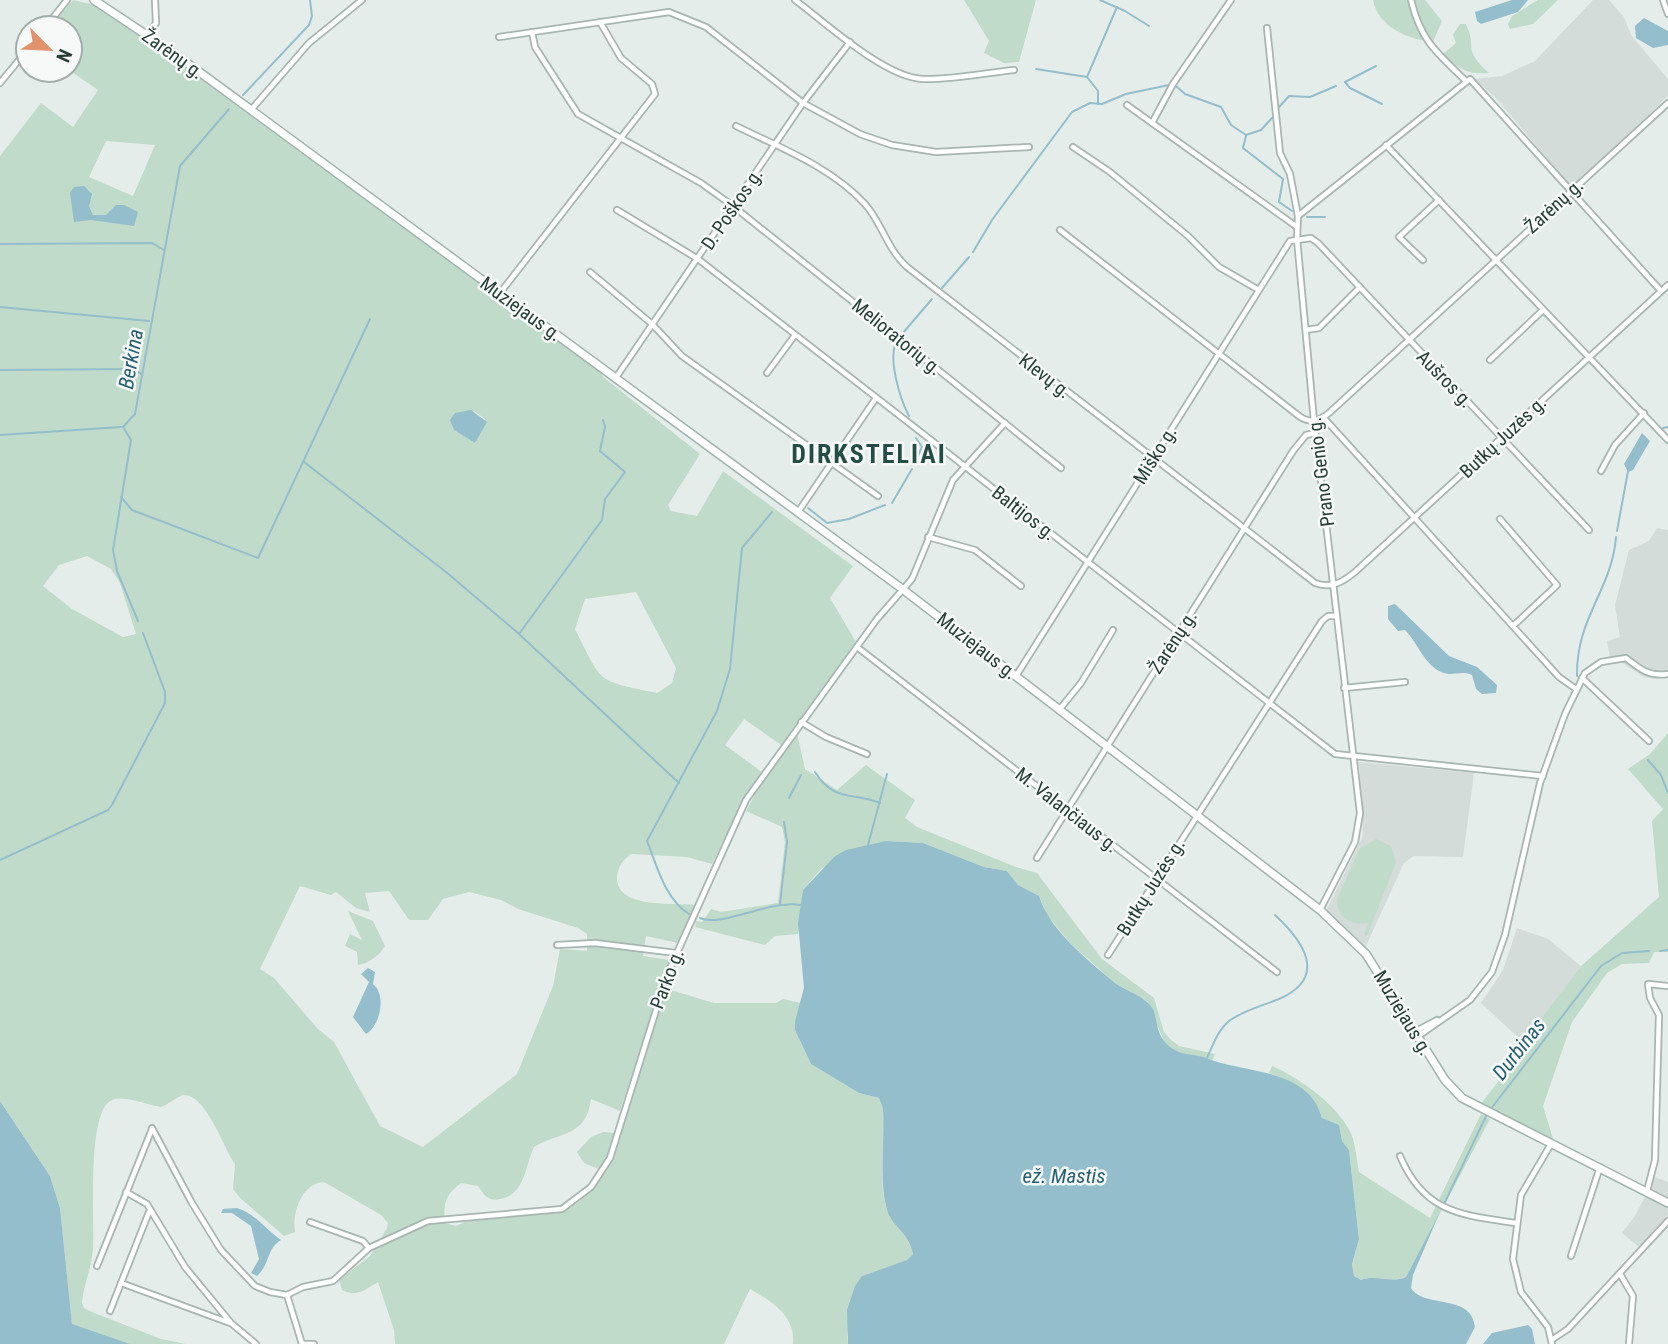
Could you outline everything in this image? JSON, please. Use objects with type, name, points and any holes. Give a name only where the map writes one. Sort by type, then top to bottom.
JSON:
[{"type":"main road","name":"Žarėnų g.","points":[[94,0],[148,35],[251,111]]},
{"type":"main road","name":"Muziejaus g.","points":[[251,111],[901,588],[1320,909],[1366,954],[1449,1086],[1480,1110],[1600,1167],[1668,1203]]},
{"type":"street","points":[[56,14],[68,0]]},
{"type":"street","points":[[148,35],[156,23],[155,0]]},
{"type":"street","points":[[251,111],[309,43],[362,0]]},
{"type":"street","points":[[795,0],[850,42],[890,67],[922,79],[1014,70]]},
{"type":"street","points":[[1152,123],[1173,84],[1231,0]]},
{"type":"street","points":[[1411,0],[1418,27],[1434,50],[1468,80],[1661,291]]},
{"type":"street","points":[[1664,0],[1668,14]]},
{"type":"street","points":[[499,37],[653,12],[670,12],[706,27],[803,103],[839,125],[892,145],[936,152],[1029,148]]},
{"type":"street","points":[[499,293],[620,140],[656,89],[621,58],[600,22]]},
{"type":"street","name":"Prano Genio g.","points":[[1267,28],[1280,153],[1290,174],[1298,216],[1297,239],[1315,433],[1334,585],[1359,830],[1320,909]]},
{"type":"street","name":"Melioratorių g.","points":[[532,32],[535,47],[578,114],[620,140],[701,183],[733,206],[1061,468]]},
{"type":"street","name":"D. Poškos g.","points":[[615,379],[803,103],[850,42]]},
{"type":"street","points":[[0,83],[14,66]]},
{"type":"street","points":[[1298,216],[1468,80]]},
{"type":"street","name":"Žarėnų g.","points":[[1314,421],[1323,417],[1668,103]]},
{"type":"street","points":[[1127,105],[1297,227]]},
{"type":"street","name":"Klevų g.","points":[[736,125],[804,157],[861,200],[871,212],[893,252],[907,267],[1243,530],[1315,583],[1334,585]]},
{"type":"street","points":[[1386,145],[1668,440]]},
{"type":"street","points":[[1073,147],[1110,172],[1188,236],[1219,267],[1257,289]]},
{"type":"street","points":[[1423,260],[1399,237],[1439,200]]},
{"type":"street","name":"Baltijos g.","points":[[617,210],[698,259],[1335,754],[1543,776]]},
{"type":"street","points":[[1060,230],[1298,416],[1314,421]]},
{"type":"street","name":"Miško g.","points":[[1016,676],[1286,243],[1297,239]]},
{"type":"street","name":"Aušros g.","points":[[1297,239],[1315,240],[1589,530]]},
{"type":"street","points":[[590,272],[652,324],[682,356],[878,496]]},
{"type":"street","name":"Butkų Juzės g.","points":[[1334,585],[1355,572],[1668,285]]},
{"type":"street","points":[[1306,330],[1318,328],[1360,288]]},
{"type":"street","points":[[1490,360],[1543,310]]},
{"type":"street","points":[[767,373],[796,335]]},
{"type":"street","points":[[798,512],[876,398]]},
{"type":"street","points":[[1601,471],[1615,444],[1644,413]]},
{"type":"street","points":[[1323,417],[1559,677],[1576,689]]},
{"type":"street","name":"Parko g.","points":[[287,1294],[303,1287],[333,1281],[369,1248],[428,1221],[562,1209],[577,1200],[606,1167],[650,1025],[676,953],[746,800],[857,646],[901,588],[912,579],[946,493],[1005,423]]},
{"type":"street","name":"Žarėnų g.","points":[[1037,858],[1106,744],[1303,437],[1315,433]]},
{"type":"street","points":[[1500,519],[1557,585],[1513,626]]},
{"type":"street","points":[[928,537],[975,550],[1020,586]]},
{"type":"street","name":"Butkų Juzės g.","points":[[1108,955],[1322,621],[1328,616],[1337,615]]},
{"type":"street","points":[[1059,710],[1081,683],[1113,630]]},
{"type":"street","name":"M. Valančiaus g.","points":[[857,646],[1277,972]]},
{"type":"street","points":[[1416,1035],[1470,1000],[1496,963],[1543,776],[1582,678],[1601,663],[1626,658],[1645,673],[1668,674]]},
{"type":"street","points":[[1582,678],[1649,741]]},
{"type":"street","points":[[1344,688],[1405,682]]},
{"type":"street","points":[[801,722],[826,737],[867,754]]},
{"type":"street","points":[[557,945],[595,943],[676,953]]},
{"type":"street","points":[[1647,1191],[1655,1160],[1659,1015],[1650,998],[1648,984],[1668,986]]},
{"type":"street","points":[[97,1266],[152,1128],[191,1203],[222,1250],[255,1286],[270,1292],[287,1294],[302,1344],[314,1344]]},
{"type":"street","points":[[1551,1144],[1523,1189],[1516,1223],[1513,1259],[1518,1284],[1553,1342],[1668,1221]]},
{"type":"street","points":[[1400,1156],[1429,1200],[1467,1214],[1516,1223]]},
{"type":"street","points":[[1571,1256],[1600,1167]]},
{"type":"street","points":[[126,1192],[147,1204],[185,1267],[231,1323],[256,1344]]},
{"type":"street","points":[[110,1311],[149,1211]]},
{"type":"street","points":[[310,1222],[363,1241],[369,1248]]},
{"type":"street","points":[[1620,1273],[1633,1296],[1629,1344]]},
{"type":"street","points":[[121,1283],[231,1323]]},
{"type":"shaded area","points":[[1593,0],[1609,0],[1624,17],[1631,35],[1668,79],[1668,96],[1573,189],[1495,97],[1474,79],[1502,76],[1535,61]]},
{"type":"shaded area","points":[[1657,528],[1668,530],[1668,677],[1656,679],[1644,677],[1621,662],[1611,663],[1607,641],[1620,637],[1615,605],[1629,550],[1649,541]]},
{"type":"shaded area","points":[[1359,762],[1474,773],[1463,857],[1414,856],[1404,863],[1365,948],[1326,911],[1363,836]]},
{"type":"shaded area","points":[[1517,928],[1548,939],[1581,966],[1524,1043],[1481,1003],[1503,970]]},
{"type":"shaded area","points":[[1655,1177],[1668,1182],[1668,1215],[1639,1247],[1622,1233],[1635,1216]]},
{"type":"green space","points":[[73,0],[94,5],[155,45],[603,373],[602,376],[700,454],[668,505],[671,511],[697,516],[723,471],[853,566],[830,598],[856,642],[781,745],[744,719],[725,745],[762,772],[744,799],[712,864],[687,857],[631,854],[619,867],[617,878],[620,888],[637,900],[696,905],[678,943],[646,936],[643,956],[669,960],[620,1111],[591,1099],[584,1121],[578,1127],[534,1147],[523,1179],[515,1192],[492,1200],[484,1195],[478,1186],[461,1183],[448,1196],[444,1210],[445,1223],[456,1226],[471,1219],[564,1212],[580,1201],[613,1161],[664,988],[714,1003],[776,1003],[783,999],[801,1003],[795,1021],[800,1041],[811,1064],[859,1093],[879,1098],[883,1109],[882,1175],[885,1201],[888,1213],[907,1240],[913,1254],[908,1260],[862,1276],[847,1334],[848,1344],[793,1344],[793,1334],[786,1317],[774,1304],[750,1289],[724,1344],[395,1344],[394,1330],[378,1282],[361,1292],[353,1293],[342,1290],[339,1280],[370,1256],[388,1223],[381,1215],[324,1182],[310,1187],[304,1193],[295,1216],[295,1232],[284,1236],[233,1189],[235,1164],[207,1113],[192,1097],[184,1095],[160,1107],[129,1099],[117,1099],[104,1108],[95,1145],[92,1255],[82,1302],[84,1308],[92,1312],[161,1339],[186,1344],[130,1344],[72,1325],[60,1208],[50,1176],[0,1101],[0,156],[41,103],[73,127],[98,90],[84,80],[84,14],[61,14]],"holes":[[[106,141],[155,145],[133,196],[89,177]],[[474,411],[485,419],[475,443],[454,430]],[[87,556],[111,569],[120,583],[136,634],[123,637],[72,609],[43,586],[59,565]],[[636,592],[676,668],[672,683],[657,693],[612,682],[604,677],[591,661],[575,629],[585,599]],[[300,886],[331,895],[336,892],[356,908],[370,912],[365,893],[389,891],[409,920],[428,920],[443,899],[469,892],[501,900],[518,909],[578,928],[587,934],[587,951],[560,949],[553,986],[517,1074],[423,1147],[380,1126],[334,1042],[318,1029],[274,978],[260,969]]]},
{"type":"green space","points":[[964,0],[1036,0],[1019,62],[1004,63],[984,53],[989,41]]},
{"type":"green space","points":[[1373,0],[1425,0],[1442,21],[1433,42],[1405,35],[1388,25],[1381,18]]},
{"type":"green space","points":[[1538,0],[1558,0],[1533,24],[1510,29],[1508,24],[1512,16]]},
{"type":"green space","points":[[1460,24],[1466,24],[1475,58],[1489,73],[1464,70],[1443,54],[1456,43],[1453,35]]},
{"type":"green space","points":[[797,733],[805,769],[837,790],[866,765],[915,800],[905,818],[917,827],[1037,873],[1102,959],[1154,998],[1164,1032],[1170,1039],[1179,1046],[1215,1054],[1212,1061],[1179,1053],[1165,1044],[1148,1002],[1115,983],[1070,943],[1047,915],[1039,896],[1018,885],[1007,871],[984,867],[923,843],[886,841],[822,868],[803,890],[798,934],[775,936],[765,945],[695,927],[696,921],[702,922],[711,909],[721,912],[778,903],[785,842],[782,827],[746,811],[766,775]]},
{"type":"green space","points":[[1668,733],[1668,952],[1654,952],[1649,963],[1622,964],[1607,973],[1572,1022],[1543,1106],[1554,1142],[1480,1105],[1512,1064],[1509,1061],[1581,966],[1659,897],[1652,821],[1663,809],[1628,769],[1650,754]]},
{"type":"green space","points":[[1376,839],[1391,846],[1396,862],[1367,936],[1364,934],[1369,923],[1351,922],[1342,916],[1337,899],[1360,848]]},
{"type":"green space","points":[[348,911],[373,921],[385,946],[373,958],[358,965],[357,952],[345,946],[350,934],[362,940]]},
{"type":"green space","points":[[1272,1066],[1308,1086],[1331,1106],[1353,1139],[1359,1172],[1430,1218],[1481,1114],[1490,1119],[1406,1277],[1395,1280],[1361,1280],[1354,1276],[1352,1264],[1359,1239],[1349,1150],[1342,1141],[1339,1126],[1322,1118],[1314,1103],[1301,1090],[1269,1073]]},
{"type":"green space","points":[[603,1132],[615,1133],[601,1170],[584,1163],[577,1152],[591,1137]]},
{"type":"water","points":[[1512,0],[1528,0],[1518,12],[1481,24],[1477,21],[1475,12]]},
{"type":"water","points":[[1644,18],[1668,31],[1668,45],[1653,48],[1636,38],[1635,26]]},
{"type":"water","points":[[84,186],[92,194],[89,206],[93,215],[106,215],[116,205],[124,205],[138,212],[134,226],[91,220],[74,222],[70,193],[74,187]]},
{"type":"water","points":[[471,410],[487,422],[475,443],[454,430],[450,420],[455,413]]},
{"type":"water","points":[[1642,433],[1650,441],[1633,470],[1628,472],[1624,464]]},
{"type":"water","points":[[1395,604],[1449,656],[1477,667],[1497,685],[1496,693],[1482,694],[1476,689],[1472,675],[1444,673],[1432,666],[1410,635],[1405,630],[1398,631],[1388,619],[1388,606]]},
{"type":"water","name":"ež. Mastis","points":[[886,841],[923,843],[984,867],[1007,871],[1018,885],[1039,896],[1052,921],[1082,955],[1115,983],[1147,1002],[1154,1013],[1162,1038],[1175,1050],[1273,1075],[1303,1089],[1315,1101],[1322,1118],[1339,1125],[1342,1141],[1349,1150],[1359,1239],[1352,1264],[1354,1276],[1361,1280],[1395,1280],[1406,1277],[1440,1212],[1413,1275],[1411,1288],[1426,1298],[1457,1305],[1472,1316],[1475,1327],[1466,1344],[848,1344],[847,1310],[855,1286],[862,1276],[907,1260],[913,1254],[908,1240],[888,1213],[885,1201],[883,1109],[879,1098],[859,1093],[811,1064],[795,1030],[804,988],[798,923],[803,890],[834,857],[846,850]]},
{"type":"water","points":[[368,968],[375,972],[373,984],[380,995],[381,1003],[378,1018],[366,1034],[353,1017],[369,982],[361,974]]},
{"type":"water","points":[[0,1101],[50,1176],[60,1208],[72,1324],[130,1344],[0,1344]]},
{"type":"water","points":[[237,1208],[255,1218],[281,1240],[273,1248],[257,1276],[251,1273],[259,1259],[251,1226],[232,1213],[221,1213],[223,1209]]},
{"type":"water","points":[[1528,1325],[1532,1329],[1535,1344],[1483,1344],[1492,1333]]},
{"type":"waterway","name":"Berkina","points":[[243,95],[309,25],[312,16],[310,0]]},
{"type":"waterway","points":[[1100,0],[1149,26]]},
{"type":"waterway","points":[[1098,104],[1098,91],[1087,77],[1117,7]]},
{"type":"waterway","points":[[1376,66],[1345,82],[1350,88],[1382,104]]},
{"type":"waterway","points":[[1036,69],[1087,77]]},
{"type":"waterway","points":[[973,252],[992,220],[1072,112],[1090,103],[1102,104],[1126,94],[1169,85]]},
{"type":"waterway","points":[[1176,86],[1185,94],[1221,107],[1231,125],[1246,135],[1261,130],[1272,118]]},
{"type":"waterway","points":[[1279,107],[1289,96],[1310,97],[1336,86]]},
{"type":"waterway","name":"Berkina","points":[[138,621],[117,571],[113,550],[131,440],[123,427],[135,414],[180,166],[229,109]]},
{"type":"waterway","points":[[1246,136],[1243,148],[1283,179],[1279,202],[1292,211]]},
{"type":"waterway","points":[[1307,217],[1325,217]]},
{"type":"waterway","points":[[0,244],[152,243],[164,250]]},
{"type":"waterway","points":[[942,288],[969,257]]},
{"type":"waterway","points":[[902,334],[932,299]]},
{"type":"waterway","points":[[0,307],[149,321]]},
{"type":"waterway","points":[[121,497],[132,510],[258,558],[370,319]]},
{"type":"waterway","points":[[897,341],[894,348],[894,367],[909,416]]},
{"type":"waterway","points":[[0,370],[135,369],[141,374]]},
{"type":"waterway","points":[[603,420],[605,427],[600,451],[625,472],[605,499],[602,520],[519,634],[679,783]]},
{"type":"waterway","points":[[0,435],[121,427]]},
{"type":"waterway","points":[[1663,428],[1668,427]]},
{"type":"waterway","points":[[915,462],[922,447],[916,438]]},
{"type":"waterway","points":[[304,462],[446,572],[518,633]]},
{"type":"waterway","points":[[892,503],[912,469]]},
{"type":"waterway","points":[[1617,531],[1628,471]]},
{"type":"waterway","points":[[808,508],[827,523],[849,519],[885,505]]},
{"type":"waterway","points":[[689,914],[668,891],[647,841],[717,711],[730,669],[742,548],[772,512]]},
{"type":"waterway","points":[[1577,676],[1582,637],[1608,573],[1616,537]]},
{"type":"waterway","name":"Berkina","points":[[0,860],[108,810],[112,805],[165,703],[165,692],[143,633]]},
{"type":"waterway","points":[[1648,760],[1661,775],[1668,793]]},
{"type":"waterway","points":[[815,772],[836,792],[880,803]]},
{"type":"waterway","points":[[868,845],[887,774]]},
{"type":"waterway","points":[[789,798],[801,775]]},
{"type":"waterway","points":[[780,904],[787,842],[784,822]]},
{"type":"waterway","points":[[700,918],[721,919],[776,906],[801,905]]},
{"type":"waterway","points":[[1207,1058],[1219,1033],[1229,1021],[1279,999],[1294,990],[1303,980],[1307,970],[1302,947],[1275,915]]},
{"type":"waterway","name":"Durbinas","points":[[1660,951],[1668,950]]},
{"type":"waterway","name":"Durbinas","points":[[1490,1110],[1601,966],[1622,953],[1649,951]]},
{"type":"waterway","name":"Durbinas","points":[[1445,1202],[1487,1114]]},
{"type":"district","name":"DIRKSTELIAI","points":[[869,454]]}]
